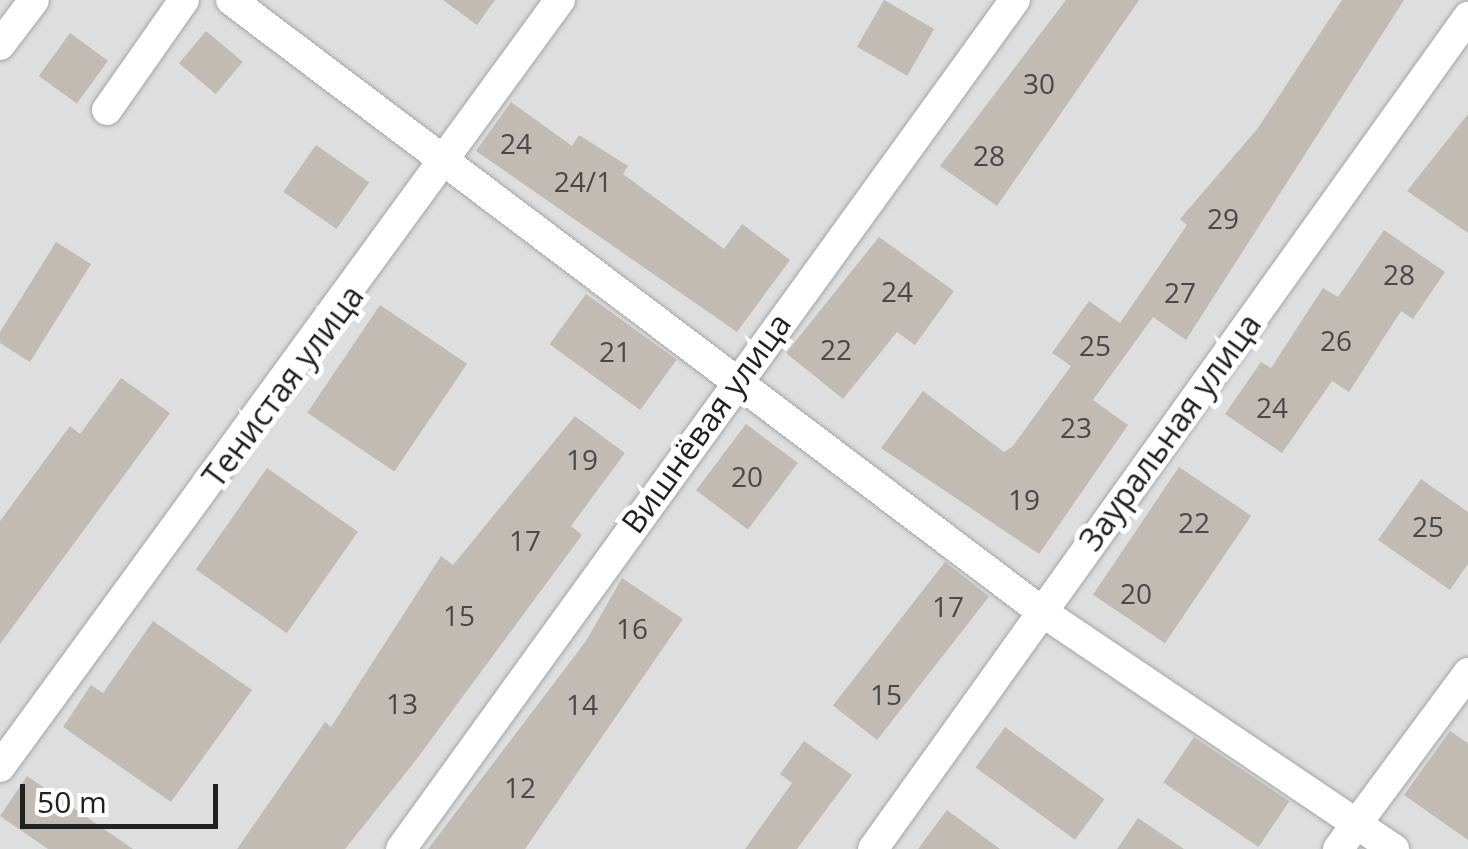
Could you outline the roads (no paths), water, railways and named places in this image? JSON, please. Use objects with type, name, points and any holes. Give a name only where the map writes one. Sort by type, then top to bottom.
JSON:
[{"type":"street","points":[[0,45],[34,0]]},
{"type":"street","points":[[107,110],[184,0]]},
{"type":"street","points":[[232,0],[1042,611],[1394,849]]},
{"type":"street","name":"Тенистая улица","points":[[0,767],[447,165],[560,0]]},
{"type":"street","name":"Вишнёвая улица","points":[[401,849],[736,380],[1015,0]]},
{"type":"street","name":"Зауральная улица","points":[[873,849],[1468,17]]},
{"type":"street","points":[[1338,849],[1468,673]]}]
